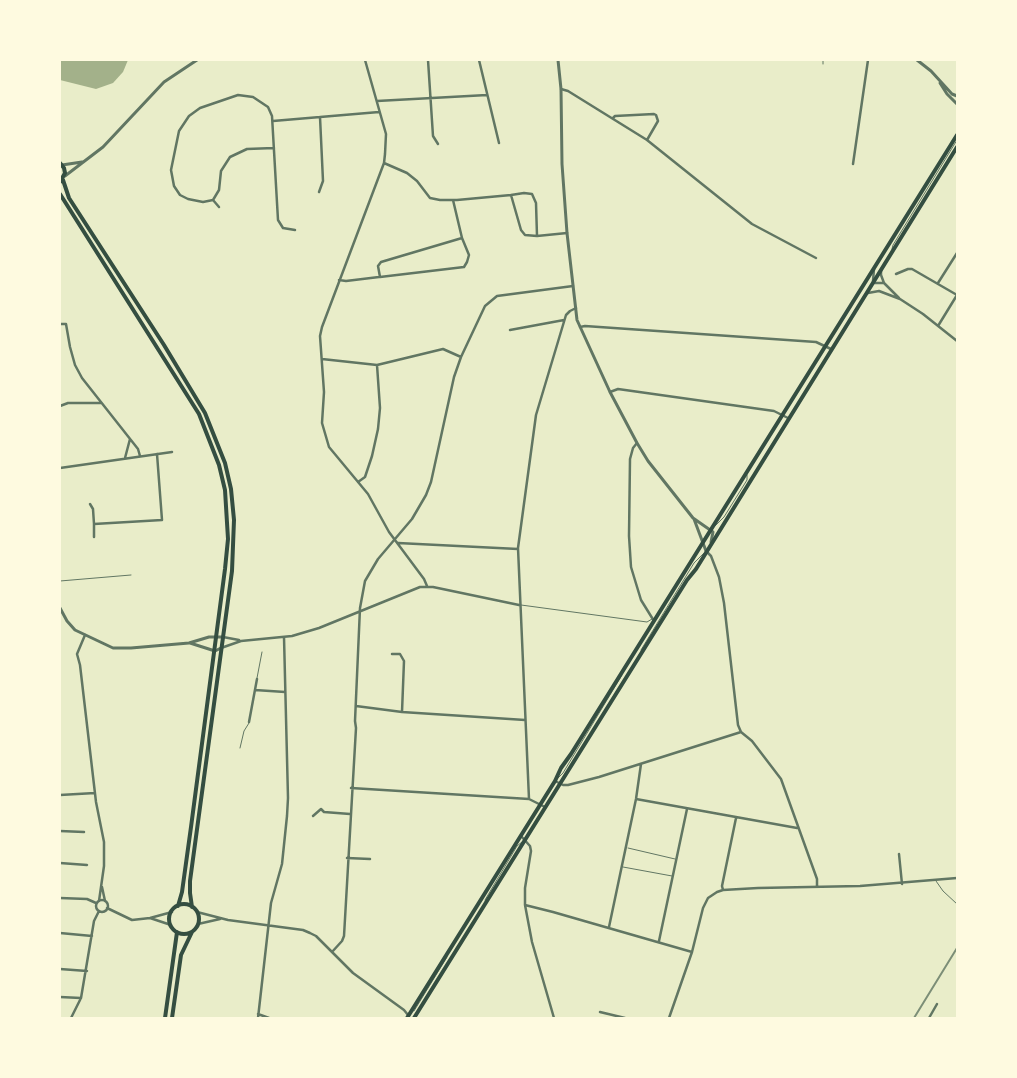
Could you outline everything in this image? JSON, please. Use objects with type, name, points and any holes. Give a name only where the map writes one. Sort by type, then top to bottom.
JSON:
[{"type":"main road","points":[[557,782],[558,774],[623,672],[653,620],[748,472],[957,135]]},
{"type":"main road","points":[[408,1017],[414,1004],[523,838],[712,542],[957,146]]},
{"type":"main road","points":[[61,164],[62,179],[70,198],[206,413],[218,442],[231,490],[234,520],[232,571],[191,872],[190,893],[192,907]]},
{"type":"main road","points":[[60,194],[187,393],[207,432],[225,490],[228,539],[184,882],[178,906]]},
{"type":"main road","points":[[414,1018],[523,838]]},
{"type":"main road","points":[[172,1018],[181,955],[198,924],[199,918],[197,912],[192,907],[185,904],[178,906],[172,912],[170,918],[171,925],[177,932],[185,934],[192,932]]},
{"type":"main road","points":[[165,1018],[177,932]]},
{"type":"street","points":[[62,179],[104,147],[164,82],[197,60]]},
{"type":"street","points":[[365,60],[386,134],[384,163],[322,327],[320,336],[323,430],[329,447],[376,507],[396,542],[424,579],[427,586]]},
{"type":"street","points":[[428,60],[433,136],[438,144]]},
{"type":"street","points":[[479,60],[498,143]]},
{"type":"street","points":[[558,60],[567,232],[580,327],[610,392],[648,461],[694,518],[713,532],[712,542]]},
{"type":"street","points":[[853,164],[868,60]]},
{"type":"street","points":[[916,60],[931,71],[952,94],[957,96]]},
{"type":"street","points":[[939,80],[947,94],[957,104]]},
{"type":"street","points":[[561,89],[568,91],[646,140],[752,224],[816,258]]},
{"type":"street","points":[[377,101],[487,95]]},
{"type":"street","points":[[274,148],[247,149],[230,157],[221,170],[219,190],[213,200],[204,202],[188,199],[180,195],[174,186],[171,170],[180,131],[185,121],[200,108],[234,96],[253,97],[262,102],[270,111],[273,121],[278,220],[283,228],[295,230]]},
{"type":"street","points":[[273,121],[379,112]]},
{"type":"street","points":[[613,118],[615,116],[656,115],[658,121],[646,140]]},
{"type":"street","points":[[320,118],[323,181],[320,192]]},
{"type":"street","points":[[61,164],[83,162]]},
{"type":"street","points":[[384,163],[407,173],[417,181],[430,198],[453,200],[524,193],[532,194],[536,203],[537,236]]},
{"type":"street","points":[[511,195],[521,230],[525,235],[537,236],[567,232]]},
{"type":"street","points":[[213,200],[219,207]]},
{"type":"street","points":[[339,280],[346,281],[464,267],[469,255],[462,238],[453,200]]},
{"type":"street","points":[[380,277],[378,266],[381,262],[462,238]]},
{"type":"street","points":[[938,283],[957,253]]},
{"type":"street","points":[[874,269],[873,283],[879,291]]},
{"type":"street","points":[[882,269],[880,275],[884,283],[900,299],[957,341]]},
{"type":"street","points":[[896,274],[912,269],[957,295],[938,326]]},
{"type":"street","points":[[873,283],[884,283]]},
{"type":"street","points":[[332,952],[344,936],[360,610],[365,580],[378,558],[396,542],[426,495],[431,482],[454,378],[461,357],[485,306],[492,299],[503,295],[573,286]]},
{"type":"street","points":[[865,295],[873,291],[879,291],[900,299]]},
{"type":"street","points":[[529,799],[518,549],[536,415],[564,320],[570,311],[576,308]]},
{"type":"street","points":[[510,330],[561,319],[564,320]]},
{"type":"street","points":[[60,324],[66,324],[70,347],[82,378],[138,449],[140,456]]},
{"type":"street","points":[[580,327],[594,326],[816,342],[831,349]]},
{"type":"street","points":[[322,359],[377,365],[443,350],[461,357]]},
{"type":"street","points":[[358,482],[365,477],[378,429],[380,408],[377,365]]},
{"type":"street","points":[[610,392],[618,389],[774,412],[783,414],[788,418]]},
{"type":"street","points":[[60,406],[68,403],[101,403]]},
{"type":"street","points":[[125,458],[130,439]]},
{"type":"street","points":[[637,443],[633,448],[630,459],[629,536],[631,567],[637,592],[653,620]]},
{"type":"street","points":[[60,468],[172,452]]},
{"type":"street","points":[[94,524],[162,520],[157,454]]},
{"type":"street","points":[[90,504],[93,509],[94,537]]},
{"type":"street","points":[[694,518],[706,551],[711,556],[719,577],[724,603],[737,719],[741,732],[752,741],[778,774],[817,879],[817,887]]},
{"type":"street","points":[[396,542],[518,549]]},
{"type":"street","points":[[189,643],[215,652],[241,641],[284,637],[320,628],[413,589],[427,586],[520,605]]},
{"type":"street","points":[[60,608],[70,626],[106,646],[121,649],[189,643],[217,636],[241,641]]},
{"type":"street","points":[[71,1018],[81,998],[94,921],[99,911],[97,909],[104,842],[95,793],[80,665],[77,656],[77,651],[85,635]]},
{"type":"street","points":[[269,1018],[258,1016],[271,903],[282,864],[287,816],[284,637]]},
{"type":"street","points":[[392,654],[400,654],[404,661],[402,712]]},
{"type":"street","points":[[249,722],[256,679]]},
{"type":"street","points":[[255,690],[285,692]]},
{"type":"street","points":[[356,706],[402,712],[525,720]]},
{"type":"street","points":[[557,782],[568,785],[576,783],[741,732]]},
{"type":"street","points":[[609,927],[636,799],[641,764]]},
{"type":"street","points":[[351,788],[529,799],[543,806]]},
{"type":"street","points":[[60,795],[95,793]]},
{"type":"street","points":[[636,799],[797,828]]},
{"type":"street","points":[[313,816],[320,809],[324,812],[350,814]]},
{"type":"street","points":[[659,941],[687,809]]},
{"type":"street","points":[[723,890],[722,886],[736,818]]},
{"type":"street","points":[[60,831],[84,832]]},
{"type":"street","points":[[523,838],[531,851],[525,888],[525,905],[532,942],[554,1018]]},
{"type":"street","points":[[899,854],[902,884]]},
{"type":"street","points":[[347,858],[370,859]]},
{"type":"street","points":[[60,863],[87,864]]},
{"type":"street","points":[[669,1018],[692,952],[706,902],[712,895],[723,890],[902,884],[957,878]]},
{"type":"street","points":[[101,885],[107,908]]},
{"type":"street","points":[[60,898],[87,899],[98,902],[106,901]]},
{"type":"street","points":[[525,905],[659,941],[692,952]]},
{"type":"street","points":[[99,911],[104,911],[107,908]]},
{"type":"street","points":[[107,908],[132,920],[150,918],[172,912]]},
{"type":"street","points":[[197,912],[221,918],[303,930],[310,933],[353,972],[404,1010],[408,1017]]},
{"type":"street","points":[[150,918],[171,925]]},
{"type":"street","points":[[198,924],[221,918]]},
{"type":"street","points":[[60,933],[92,936]]},
{"type":"street","points":[[60,969],[87,970]]},
{"type":"street","points":[[60,997],[81,998]]},
{"type":"street","points":[[929,1018],[938,1004]]},
{"type":"street","points":[[600,1012],[625,1018]]},
{"type":"lane","points":[[892,252],[893,245],[957,140]]},
{"type":"lane","points":[[60,581],[132,575]]},
{"type":"lane","points":[[520,605],[647,622],[653,620]]},
{"type":"lane","points":[[256,679],[262,652]]},
{"type":"lane","points":[[240,748],[244,731],[249,722]]},
{"type":"lane","points":[[626,848],[676,859]]},
{"type":"lane","points":[[622,866],[672,876]]},
{"type":"lane","points":[[936,880],[943,891],[957,904]]},
{"type":"shaded area","points":[[60,60],[128,60],[123,72],[113,83],[96,89],[60,80]]},
{"type":"railway","points":[[914,1018],[957,948]]}]
